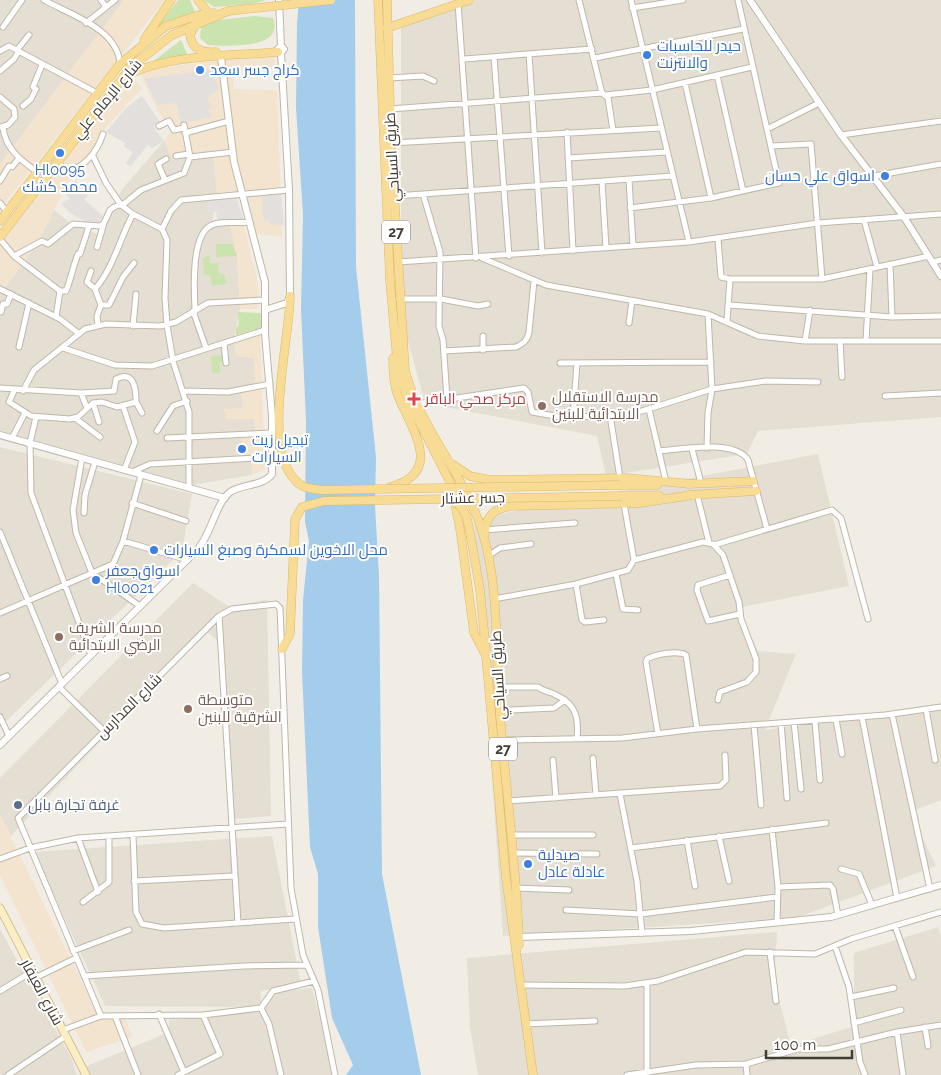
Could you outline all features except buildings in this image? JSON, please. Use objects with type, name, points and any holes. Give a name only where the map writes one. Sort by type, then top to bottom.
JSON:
[{"type":"main road","points":[[140,46],[171,0]]},
{"type":"main road","points":[[198,0],[209,14]]},
{"type":"main road","points":[[228,11],[331,0]]},
{"type":"main road","name":"طريق السياحي","points":[[378,0],[390,281],[400,377],[411,406],[450,484],[467,572],[474,633],[487,662],[504,863],[533,1075]]},
{"type":"main road","name":"طريق السياحي","points":[[387,0],[390,143],[405,370],[416,404],[463,486],[484,530],[494,598],[499,708],[519,937],[518,969]]},
{"type":"main road","points":[[387,28],[469,0]]},
{"type":"main road","name":"شارع الإمام علي","points":[[0,221],[120,64],[166,26],[184,19],[228,11]]},
{"type":"main road","name":"شارع الإمام علي","points":[[0,238],[57,161],[131,67],[172,35],[198,22],[228,11]]},
{"type":"main road","points":[[198,22],[190,32],[190,40],[196,48],[204,52],[279,50]]},
{"type":"main road","points":[[107,80],[116,84],[138,70],[174,61],[279,50]]},
{"type":"main road","points":[[389,262],[398,262]]},
{"type":"main road","points":[[376,490],[405,482],[417,469],[420,460],[420,446],[396,391],[394,380],[390,281]]},
{"type":"main road","name":"جسر عشتار","points":[[290,296],[280,384],[281,443],[286,463],[295,481],[304,487],[324,490],[376,490],[620,481]]},
{"type":"main road","points":[[444,455],[460,471],[485,479],[692,484]]},
{"type":"main road","points":[[620,481],[692,484],[753,480]]},
{"type":"main road","points":[[484,530],[491,513],[498,508],[511,506],[756,491]]},
{"type":"main road","points":[[435,499],[453,501],[462,508],[471,538],[480,590],[487,662]]},
{"type":"main road","name":"جسر عشتار","points":[[282,649],[290,634],[294,528],[299,510],[305,505],[324,501],[435,499],[623,500]]},
{"type":"main road","name":"شارع العيفار","points":[[0,908],[86,1075]]},
{"type":"main road","name":"طريق السياحي","points":[[525,1026],[538,1075]]},
{"type":"street","points":[[3,27],[22,0]]},
{"type":"street","points":[[44,0],[107,36],[114,43],[120,55],[120,64]]},
{"type":"street","points":[[101,0],[106,7]]},
{"type":"street","points":[[86,23],[115,0]]},
{"type":"street","points":[[265,310],[287,303],[290,296],[289,190],[279,50],[279,0]]},
{"type":"street","points":[[579,0],[604,94],[608,98],[613,130]]},
{"type":"street","points":[[630,0],[689,242]]},
{"type":"street","points":[[632,8],[683,0]]},
{"type":"street","points":[[630,208],[711,198],[780,183],[743,29],[738,0]]},
{"type":"street","points":[[750,0],[818,103],[904,217],[941,276]]},
{"type":"street","points":[[458,4],[464,58],[470,192],[479,258]]},
{"type":"street","points":[[595,58],[743,29]]},
{"type":"street","points":[[0,71],[14,59],[18,50],[30,35]]},
{"type":"street","points":[[0,51],[9,46],[97,93]]},
{"type":"street","points":[[464,58],[592,49]]},
{"type":"street","points":[[529,54],[530,100],[542,253]]},
{"type":"street","points":[[0,745],[188,560],[205,540],[225,498],[238,488],[270,477],[273,469],[270,384],[265,330],[264,275],[249,222],[233,152],[221,57]]},
{"type":"street","points":[[494,57],[498,136],[508,256]]},
{"type":"street","points":[[23,106],[31,99],[36,90],[33,87],[42,65]]},
{"type":"street","points":[[390,109],[652,90],[752,67]]},
{"type":"street","points":[[717,75],[743,191]]},
{"type":"street","points":[[389,78],[423,76],[434,81]]},
{"type":"street","points":[[685,83],[711,198]]},
{"type":"street","points":[[0,97],[14,109],[15,117],[1,127],[11,150],[37,172]]},
{"type":"street","points":[[767,129],[818,103]]},
{"type":"street","points":[[159,126],[169,121],[174,130],[229,121]]},
{"type":"street","points":[[841,134],[941,121]]},
{"type":"street","points":[[390,143],[661,128]]},
{"type":"street","points":[[97,247],[110,210],[121,205],[141,190],[184,173],[190,156],[184,129]]},
{"type":"street","points":[[567,132],[573,251]]},
{"type":"street","points":[[57,161],[69,172],[93,156],[103,134]]},
{"type":"street","points":[[771,146],[812,144],[822,279]]},
{"type":"street","points":[[176,156],[233,152]]},
{"type":"street","points":[[568,158],[667,152]]},
{"type":"street","points":[[93,156],[106,182],[121,205],[162,230],[168,247],[165,298],[167,325],[172,358],[187,401],[190,461],[189,488]]},
{"type":"street","points":[[0,180],[9,166],[12,167],[19,158]]},
{"type":"street","points":[[164,180],[158,164],[166,159]]},
{"type":"street","points":[[874,176],[941,164]]},
{"type":"street","points":[[395,196],[672,176]]},
{"type":"street","points":[[629,180],[633,246]]},
{"type":"street","points":[[602,181],[606,248]]},
{"type":"street","points":[[162,230],[174,206],[181,200],[289,190]]},
{"type":"street","points":[[423,194],[441,260],[439,326],[444,351],[447,399]]},
{"type":"street","points":[[0,204],[7,212]]},
{"type":"street","points":[[95,289],[111,267],[121,237],[133,214]]},
{"type":"street","points":[[398,262],[479,258],[689,242],[818,223],[941,214]]},
{"type":"street","points":[[864,220],[877,267]]},
{"type":"street","points":[[206,348],[194,310],[195,255],[206,229],[213,225],[249,222]]},
{"type":"street","points":[[14,256],[42,241],[48,244],[69,226],[89,226],[104,223]]},
{"type":"street","points":[[0,238],[14,256],[60,291],[66,292],[71,281],[74,263],[78,254],[80,254],[89,226]]},
{"type":"street","points":[[718,239],[721,277],[730,279],[822,279],[890,264],[931,259],[941,260]]},
{"type":"street","points":[[479,258],[558,288],[708,314],[752,334],[805,341],[941,341]]},
{"type":"street","points":[[101,306],[109,306],[123,277],[134,262]]},
{"type":"street","points":[[890,264],[892,316]]},
{"type":"street","points":[[866,341],[870,269]]},
{"type":"street","points":[[91,271],[87,282],[95,289],[101,306],[97,316],[98,325]]},
{"type":"street","points":[[727,321],[730,279]]},
{"type":"street","points":[[444,351],[516,347],[528,339],[534,280]]},
{"type":"street","points":[[0,289],[56,316],[78,333]]},
{"type":"street","points":[[56,316],[60,291]]},
{"type":"street","points":[[1,312],[11,294]]},
{"type":"street","points":[[133,326],[136,294]]},
{"type":"street","points":[[399,299],[441,299],[471,306],[488,304]]},
{"type":"street","points":[[24,391],[34,370],[63,348],[78,333],[98,325],[167,325],[208,303],[265,300]]},
{"type":"street","points":[[629,323],[632,301]]},
{"type":"street","points":[[19,347],[29,303]]},
{"type":"street","points":[[729,305],[866,315],[941,316]]},
{"type":"street","points":[[805,341],[810,310]]},
{"type":"street","points":[[707,448],[708,413],[712,389],[708,314]]},
{"type":"street","points":[[63,348],[123,367],[152,366],[172,358],[265,330]]},
{"type":"street","points":[[483,336],[483,350]]},
{"type":"street","points":[[840,341],[842,377]]},
{"type":"street","points":[[224,343],[226,363]]},
{"type":"street","points":[[560,363],[711,362]]},
{"type":"street","points":[[573,418],[577,363]]},
{"type":"street","points":[[123,367],[123,377]]},
{"type":"street","points":[[0,388],[24,391],[114,391],[116,379],[123,377],[132,379],[135,383],[136,402],[142,413]]},
{"type":"street","points":[[416,404],[524,388],[528,392],[532,412],[573,418],[649,409],[712,389],[766,381],[818,382]]},
{"type":"street","points":[[183,390],[228,392],[270,384]]},
{"type":"street","points":[[15,390],[9,402],[25,413],[36,417],[75,418],[100,438]]},
{"type":"street","points":[[81,392],[87,408]]},
{"type":"street","points":[[885,396],[941,393]]},
{"type":"street","points":[[157,431],[173,406],[187,401]]},
{"type":"street","points":[[75,418],[93,404],[102,402],[113,407],[136,402]]},
{"type":"street","points":[[93,404],[99,422]]},
{"type":"street","points":[[123,406],[136,442],[124,470]]},
{"type":"street","points":[[649,409],[666,482]]},
{"type":"street","points":[[12,438],[25,413]]},
{"type":"street","points":[[120,416],[126,414]]},
{"type":"street","points":[[610,415],[620,481]]},
{"type":"street","points":[[36,417],[30,443],[31,493],[91,655]]},
{"type":"street","points":[[166,438],[272,433]]},
{"type":"street","points":[[1,437],[12,438],[225,498]]},
{"type":"street","points":[[659,451],[735,448],[741,452],[748,460],[767,529]]},
{"type":"street","points":[[692,449],[701,483]]},
{"type":"street","points":[[132,472],[150,464],[273,457]]},
{"type":"street","points":[[82,458],[72,518],[76,533],[92,573],[140,606]]},
{"type":"street","points":[[84,513],[85,495],[95,462]]},
{"type":"street","points":[[0,613],[113,564],[123,541],[141,475]]},
{"type":"street","points":[[695,495],[711,544],[721,550],[756,659],[756,672],[747,682],[720,692],[718,700]]},
{"type":"street","points":[[494,598],[576,584],[628,570],[634,560],[623,500]]},
{"type":"street","points":[[132,503],[186,522]]},
{"type":"street","points":[[634,560],[697,544],[711,544],[827,510],[838,513],[841,518],[868,619]]},
{"type":"street","points":[[484,530],[575,523]]},
{"type":"street","points":[[0,532],[60,686],[104,731]]},
{"type":"street","points":[[123,541],[188,560]]},
{"type":"street","points":[[488,556],[500,548],[531,544]]},
{"type":"street","points":[[616,574],[622,609],[638,610]]},
{"type":"street","points":[[730,575],[700,584],[696,588],[708,620],[740,614]]},
{"type":"street","points":[[576,584],[582,620],[586,622],[604,620]]},
{"type":"street","name":"شارع المدارس","points":[[30,848],[18,818],[219,616],[232,609],[241,607],[279,605],[282,649]]},
{"type":"street","points":[[219,616],[238,923]]},
{"type":"street","points":[[282,649],[290,871],[296,919],[307,965],[314,981],[335,1075]]},
{"type":"street","points":[[658,734],[646,662],[647,659],[656,655],[681,652],[686,654],[697,729]]},
{"type":"street","points":[[0,679],[7,676]]},
{"type":"street","points":[[498,687],[538,686],[543,691],[553,693],[565,700],[577,714],[577,738]]},
{"type":"street","points":[[499,708],[511,710],[554,708],[565,700]]},
{"type":"street","points":[[502,740],[622,738],[697,729],[862,717],[941,707]]},
{"type":"street","points":[[926,709],[935,760]]},
{"type":"street","points":[[892,714],[930,889]]},
{"type":"street","points":[[0,717],[9,736]]},
{"type":"street","points":[[862,717],[897,898]]},
{"type":"street","points":[[836,719],[842,754]]},
{"type":"street","points":[[815,721],[820,780]]},
{"type":"street","points":[[794,722],[801,790]]},
{"type":"street","points":[[780,723],[787,798]]},
{"type":"street","points":[[754,725],[761,805]]},
{"type":"street","points":[[508,801],[723,785],[726,777],[725,755]]},
{"type":"street","points":[[593,758],[596,795]]},
{"type":"street","points":[[553,760],[556,798]]},
{"type":"street","points":[[620,794],[631,848],[642,933]]},
{"type":"street","points":[[631,848],[772,828],[826,823]]},
{"type":"street","points":[[0,859],[30,848],[78,838],[133,836],[288,824]]},
{"type":"street","points":[[772,828],[778,887],[777,922]]},
{"type":"street","points":[[511,835],[593,835]]},
{"type":"street","points":[[83,902],[98,892],[110,879],[109,836]]},
{"type":"street","points":[[133,836],[136,912],[142,924],[164,928],[296,919]]},
{"type":"street","points":[[718,836],[729,881]]},
{"type":"street","points":[[78,838],[98,892]]},
{"type":"street","points":[[687,840],[696,886]]},
{"type":"street","points":[[30,848],[101,1016]]},
{"type":"street","points":[[513,853],[597,854]]},
{"type":"street","points":[[841,869],[859,874],[872,905]]},
{"type":"street","points":[[134,881],[234,876]]},
{"type":"street","points":[[778,887],[830,885],[833,889],[838,915]]},
{"type":"street","points":[[519,937],[642,933],[838,915],[941,885]]},
{"type":"street","points":[[515,888],[569,890]]},
{"type":"street","points":[[566,910],[641,914],[777,897]]},
{"type":"street","points":[[520,985],[612,986],[647,983],[737,954],[756,951],[806,955],[851,939],[941,912]]},
{"type":"street","points":[[894,926],[913,977]]},
{"type":"street","points":[[74,951],[129,930]]},
{"type":"street","points":[[835,946],[851,997],[860,1062],[865,1075]]},
{"type":"street","points":[[770,952],[776,1001]]},
{"type":"street","points":[[0,991],[33,975],[76,958]]},
{"type":"street","points":[[84,976],[244,966],[307,965]]},
{"type":"street","points":[[262,1008],[273,991],[314,981]]},
{"type":"street","points":[[647,983],[647,1073]]},
{"type":"street","points":[[851,997],[894,988]]},
{"type":"street","points":[[8,1075],[65,1033],[101,1016],[202,1015],[262,1008]]},
{"type":"street","points":[[262,1008],[269,1024],[281,1075]]},
{"type":"street","points":[[854,1023],[901,1010]]},
{"type":"street","points":[[159,1014],[181,1074],[216,1058],[220,1054],[202,1015]]},
{"type":"street","points":[[115,1016],[138,1075]]},
{"type":"street","points":[[525,1026],[595,1021]]},
{"type":"street","points":[[628,1075],[696,1065],[746,1064],[798,1049],[828,1049],[897,1032],[941,1025]]},
{"type":"street","points":[[925,1027],[928,1046]]},
{"type":"street","points":[[897,1032],[903,1075]]},
{"type":"street","points":[[746,1064],[747,1075]]},
{"type":"shaded area","points":[[0,0],[124,0],[0,164]]},
{"type":"shaded area","points":[[124,0],[165,0],[0,209],[0,164]]},
{"type":"shaded area","points":[[475,0],[941,0],[941,417],[758,431],[747,454],[606,476],[597,436],[425,403],[401,316],[401,26]]},
{"type":"shaded area","points":[[273,53],[276,68],[237,69],[233,74],[233,89],[277,90],[282,237],[257,234],[235,191],[217,193],[213,154],[173,160],[164,141],[172,130],[158,112],[139,71]]},
{"type":"shaded area","points":[[210,70],[219,89],[207,98],[212,108],[208,110],[212,117],[181,123],[176,103],[157,105],[145,79]]},
{"type":"shaded area","points":[[135,80],[142,88],[103,131],[93,158],[72,174],[38,242],[0,295],[0,239],[105,107]]},
{"type":"shaded area","points":[[142,96],[160,122],[153,126],[164,141],[152,148],[148,145],[130,167],[126,163],[133,153],[124,146],[125,143],[106,132],[126,108]]},
{"type":"shaded area","points":[[164,141],[173,160],[213,153],[217,193],[212,224],[230,225],[237,256],[240,309],[234,341],[236,356],[254,358],[256,365],[255,386],[243,408],[224,410],[228,419],[254,419],[256,437],[242,435],[242,457],[251,455],[252,475],[193,485],[0,431],[0,295],[38,242],[54,210],[70,223],[97,234],[123,188]]},
{"type":"shaded area","points":[[76,180],[88,196],[84,199],[103,216],[97,225],[86,222],[70,213],[61,203],[70,199],[66,194],[70,190],[68,186]]},
{"type":"shaded area","points":[[281,193],[284,225],[270,224],[269,220],[265,221],[263,215],[262,194]]},
{"type":"shaded area","points":[[236,196],[244,221],[218,222],[216,212],[207,213],[206,200]]},
{"type":"shaded area","points":[[230,225],[244,226],[258,283],[259,309],[240,309],[237,256]]},
{"type":"shaded area","points":[[260,334],[265,469],[252,475],[251,455],[241,457],[241,435],[256,436],[254,419],[227,419],[224,409],[242,408],[241,388],[255,385],[254,358],[236,356],[234,341]]},
{"type":"shaded area","points":[[0,447],[192,494],[182,551],[0,727]]},
{"type":"shaded area","points":[[818,454],[849,586],[737,608],[758,651],[796,654],[765,730],[941,705],[941,800],[910,812],[936,866],[796,918],[503,936],[474,519]]},
{"type":"shaded area","points":[[193,583],[228,606],[267,600],[271,816],[234,819],[219,642],[205,630],[11,836],[0,815],[0,778]]},
{"type":"shaded area","points":[[0,815],[99,1017],[125,1018],[132,1037],[86,1052],[0,875]]},
{"type":"shaded area","points":[[272,836],[301,985],[260,991],[262,1007],[105,1006],[34,852]]},
{"type":"shaded area","points":[[938,927],[941,937],[941,1075],[478,1075],[470,1028],[467,958],[777,932],[774,980],[791,1046],[854,1026],[854,953]]},
{"type":"shaded area","points":[[0,929],[71,1058],[77,1075],[0,1075]]},
{"type":"shaded area","points":[[312,988],[335,1075],[90,1075],[87,1066],[169,1032],[169,1020],[265,1008],[267,993]]},
{"type":"green space","points":[[178,0],[190,0],[195,12],[169,21],[155,30]]},
{"type":"green space","points":[[204,0],[266,0],[252,4],[214,7]]},
{"type":"green space","points":[[255,16],[273,18],[274,28],[271,36],[263,41],[240,45],[208,45],[200,38],[201,27],[210,21]]},
{"type":"green space","points":[[181,40],[188,56],[151,63]]},
{"type":"green space","points":[[216,244],[232,244],[237,256],[216,257]]},
{"type":"green space","points":[[210,255],[209,263],[218,263],[219,274],[224,274],[227,284],[212,286],[210,275],[204,275],[203,258]]},
{"type":"green space","points":[[238,312],[263,313],[264,327],[236,335],[236,328],[239,325]]},
{"type":"green space","points":[[223,355],[224,361],[220,362],[220,373],[212,373],[211,356]]},
{"type":"water","points":[[299,0],[355,0],[356,267],[376,457],[375,506],[379,575],[382,874],[421,1075],[346,1075],[353,1065],[332,1018],[318,927],[318,874],[310,847],[302,672],[303,600],[309,541],[305,522],[306,421],[301,310],[303,215],[296,108]]},
{"type":"place","name":"حيدر للحاسبات والانترنت","points":[[647,55]]},
{"type":"place","name":"كراج جسر سعد","points":[[200,70]]},
{"type":"place","name":"Hl0095 محمد كشك","points":[[60,153]]},
{"type":"place","name":"اسواق علي حسان","points":[[885,176]]},
{"type":"place","name":"مركز صحي الباقر","points":[[414,399]]},
{"type":"place","name":"مدرسة الاستقلال الابتدائية للبنين","points":[[542,406]]},
{"type":"place","name":"تبديل زيت السيارات","points":[[242,449]]},
{"type":"place","name":"محل الاخوين لسمكرة وصبغ السيارات","points":[[154,550]]},
{"type":"place","name":"اسواق‌جعفر Hl0021","points":[[96,580]]},
{"type":"place","name":"مدرسة الشريف الرضي الابتدائية","points":[[59,637]]},
{"type":"place","name":"متوسطة الشرقية للبنين","points":[[188,709]]},
{"type":"place","name":"غرفة تجارة بابل","points":[[18,805]]},
{"type":"place","name":"صيدلية عادلة عادل","points":[[528,864]]}]
